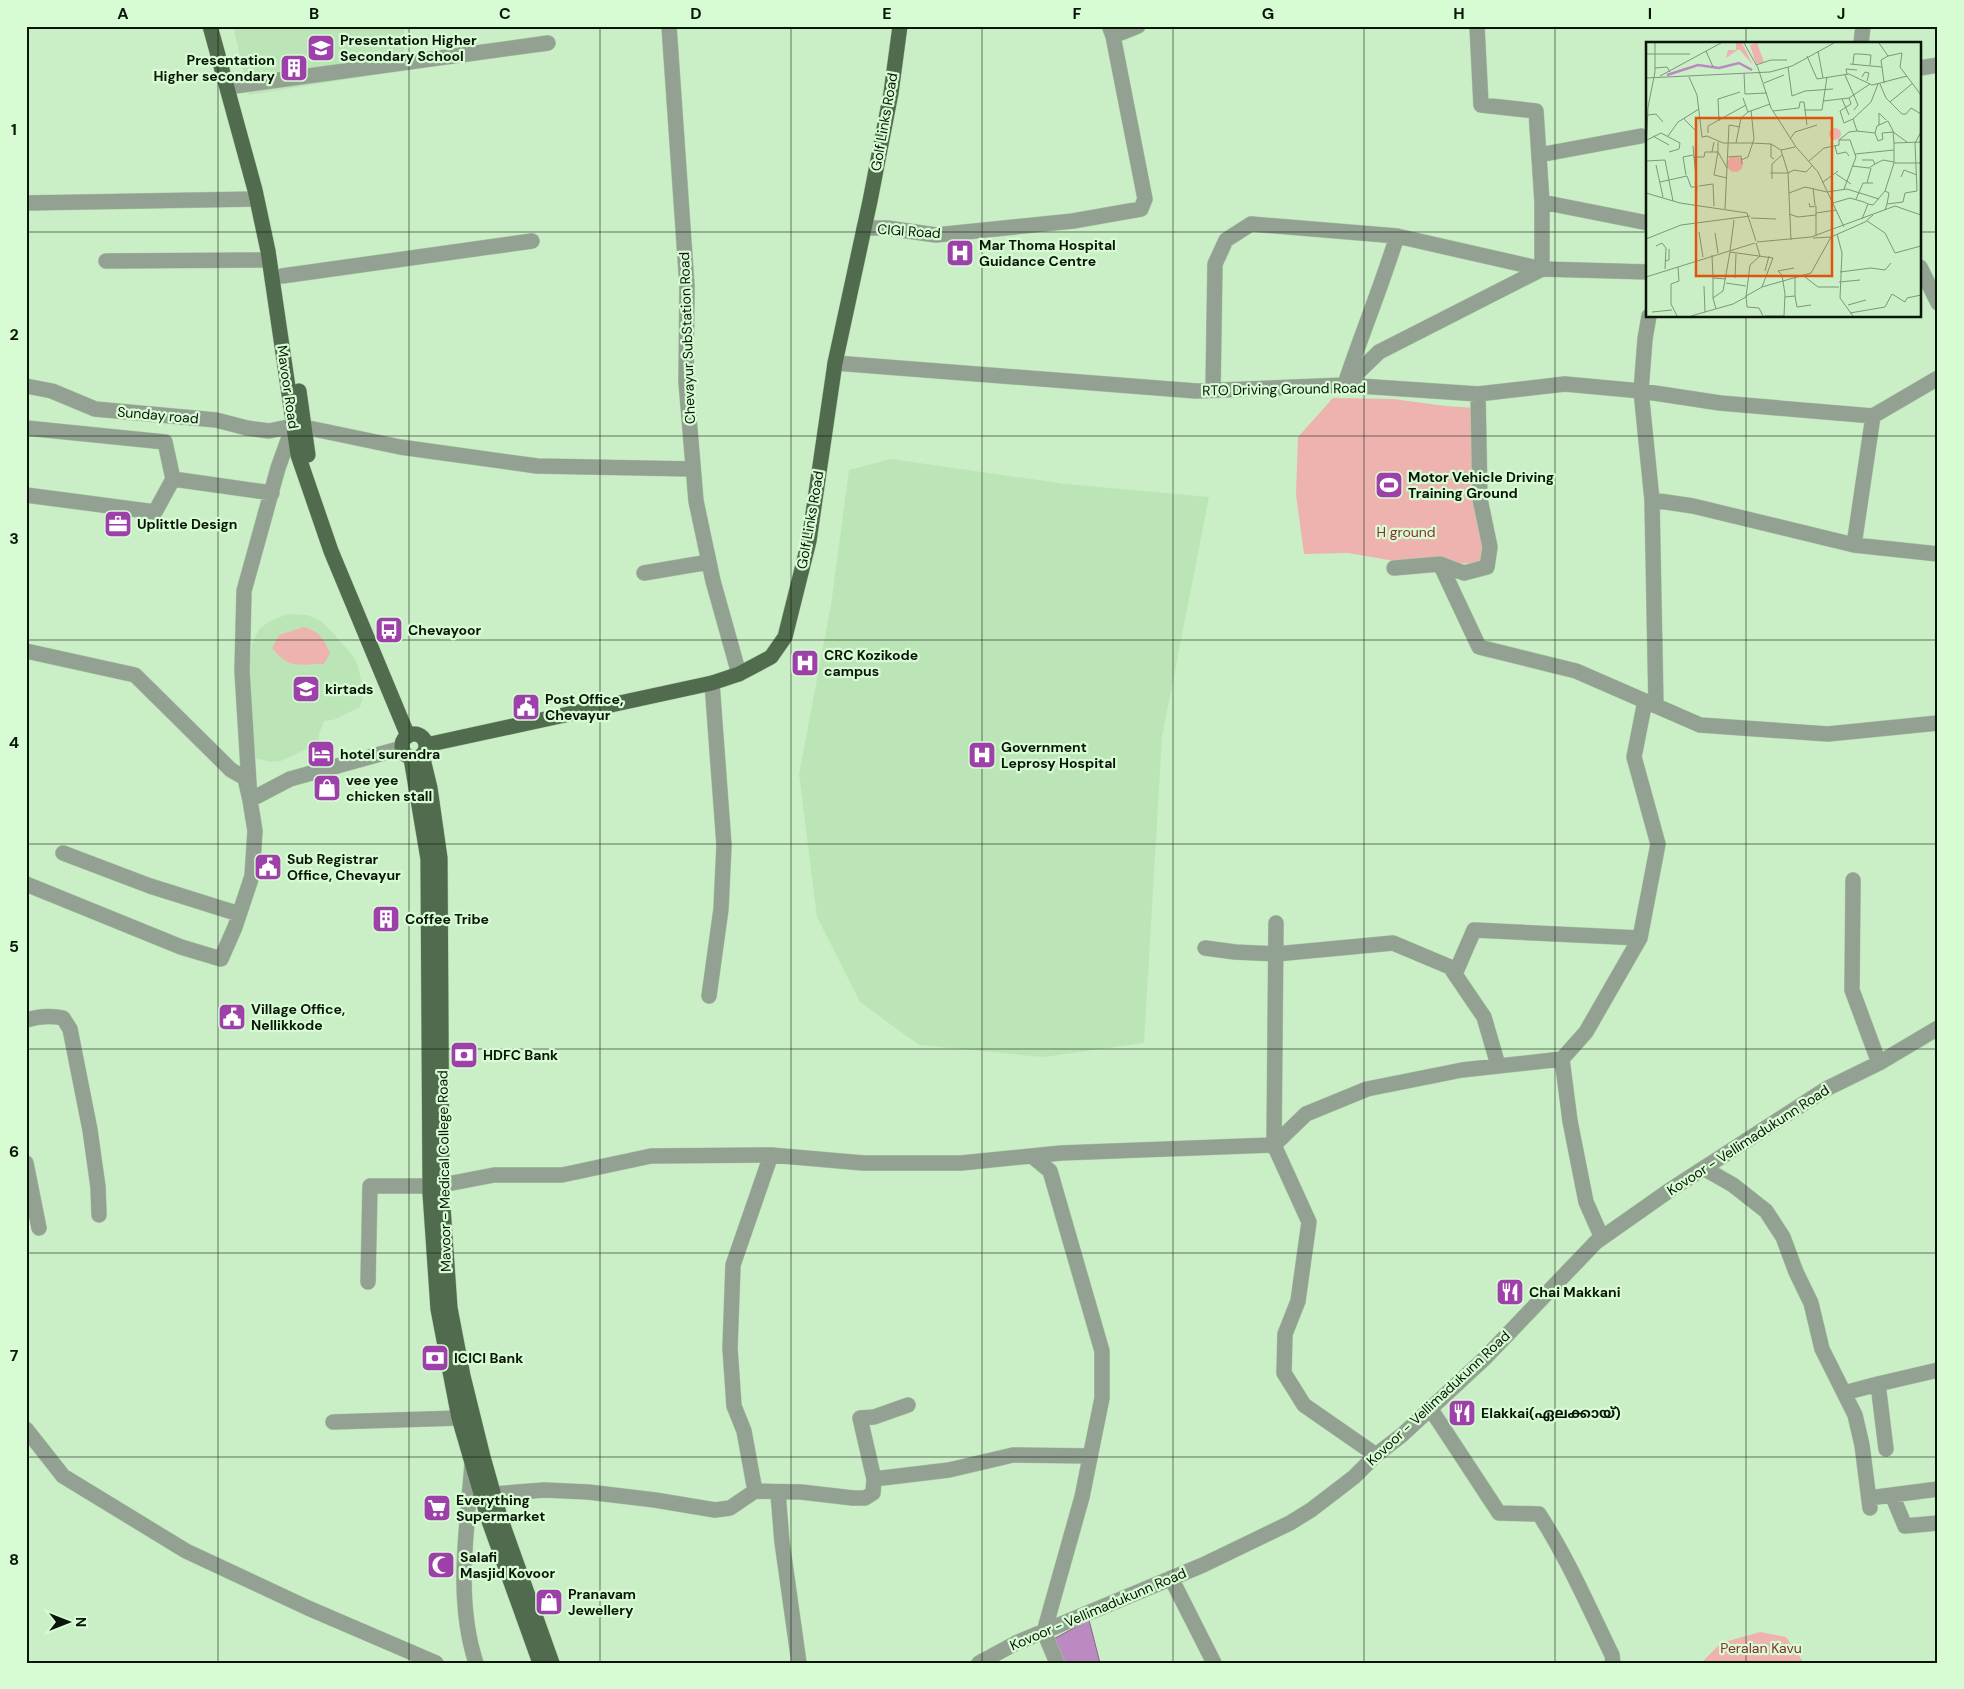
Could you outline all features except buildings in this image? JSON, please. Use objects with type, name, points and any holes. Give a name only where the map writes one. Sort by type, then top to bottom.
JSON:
[{"type":"main road","name":"Mavoor Road","points":[[210,26],[256,199],[269,260],[290,394],[298,427],[334,532],[415,746]]},
{"type":"main road","name":"Mavoor Road","points":[[220,26],[265,192],[282,276],[298,427]]},
{"type":"main road","name":"Golf Links Road","points":[[415,746],[712,683],[739,674],[772,657],[785,637],[809,542],[835,362],[891,93],[900,26]]},
{"type":"main road","name":"Mavoor - Medical College Road","points":[[415,746],[430,788],[440,858],[436,1186],[450,1308],[473,1443],[494,1494],[552,1663]]},
{"type":"main road","points":[[436,1186],[438,1309],[459,1418],[473,1443],[472,1461],[489,1521],[540,1663]]},
{"type":"street","name":"Chevayur SubStation Road","points":[[669,26],[687,286],[686,382],[696,501],[709,562],[739,674]]},
{"type":"street","points":[[1112,31],[1138,26]]},
{"type":"street","points":[[1476,26],[1481,105],[1536,111],[1542,202],[1542,269]]},
{"type":"street","points":[[1861,42],[1863,26]]},
{"type":"street","name":"CIGI Road","points":[[864,228],[886,228],[936,234],[1073,221],[1141,209],[1145,199],[1112,31]]},
{"type":"street","points":[[235,86],[548,43]]},
{"type":"street","points":[[1922,68],[1938,65]]},
{"type":"street","points":[[1539,155],[1641,136]]},
{"type":"street","points":[[26,203],[256,199]]},
{"type":"street","points":[[1542,202],[1646,223]]},
{"type":"street","points":[[1213,390],[1215,264],[1226,240],[1250,224],[1397,236],[1542,269],[1646,272]]},
{"type":"street","points":[[1345,385],[1397,236]]},
{"type":"street","points":[[282,276],[532,240]]},
{"type":"street","points":[[106,261],[269,260]]},
{"type":"street","points":[[1345,385],[1379,352],[1542,269]]},
{"type":"street","points":[[1922,270],[1932,283],[1938,303]]},
{"type":"street","points":[[368,1282],[370,1186],[436,1186],[494,1175],[562,1175],[651,1156],[771,1155],[863,1163],[960,1163],[1032,1156],[1274,1144],[1306,1114],[1367,1088],[1462,1070],[1562,1059],[1586,1032],[1640,938],[1658,844],[1634,758],[1650,703],[1652,500],[1641,391],[1649,318]]},
{"type":"street","name":"RTO Driving Ground Road","points":[[835,362],[1196,390],[1345,385],[1478,394],[1566,384],[1641,391],[1732,404],[1873,416]]},
{"type":"street","points":[[1854,545],[1873,416],[1938,378]]},
{"type":"street","name":"Sunday road","points":[[26,386],[52,391],[95,409],[216,420],[247,428],[269,431],[298,427]]},
{"type":"street","points":[[1394,568],[1440,564],[1464,574],[1487,566],[1490,548],[1480,499],[1478,394]]},
{"type":"street","points":[[250,800],[242,671],[244,591],[278,468],[298,427],[400,447],[537,466],[694,469]]},
{"type":"street","points":[[26,428],[165,442],[173,479],[155,512],[26,495]]},
{"type":"street","points":[[173,479],[272,493]]},
{"type":"street","points":[[1652,500],[1693,506],[1854,545],[1938,554]]},
{"type":"street","points":[[644,572],[709,562]]},
{"type":"street","points":[[1440,564],[1479,647],[1576,671],[1700,725],[1828,734],[1938,723]]},
{"type":"street","points":[[26,651],[135,676],[231,770],[245,778],[255,831],[252,876],[221,959],[181,947],[26,884]]},
{"type":"street","points":[[709,996],[721,909],[724,845],[712,683]]},
{"type":"street","points":[[250,800],[290,779],[415,746]]},
{"type":"street","points":[[63,853],[150,886],[239,914]]},
{"type":"street","points":[[1853,880],[1852,990],[1879,1064]]},
{"type":"street","points":[[1276,923],[1274,1144],[1309,1222],[1298,1301],[1285,1334],[1284,1373],[1304,1405],[1376,1455]]},
{"type":"street","points":[[1454,974],[1474,930],[1640,938]]},
{"type":"street","points":[[1205,948],[1276,954],[1393,943],[1450,967],[1484,1017],[1498,1065]]},
{"type":"street","points":[[26,1020],[36,1017],[53,1016],[63,1018],[70,1029],[90,1130],[98,1187],[99,1215]]},
{"type":"street","name":"Kovoor - Vellimadukunn Road","points":[[978,1663],[1016,1643],[1203,1565],[1290,1523],[1311,1510],[1354,1477],[1376,1455],[1402,1435],[1484,1359],[1596,1242],[1670,1190],[1826,1089],[1879,1064],[1938,1028]]},
{"type":"street","points":[[1562,1059],[1570,1121],[1586,1202],[1602,1238]]},
{"type":"street","points":[[755,1491],[744,1431],[734,1406],[730,1348],[733,1265],[771,1155]]},
{"type":"street","points":[[1032,1156],[1050,1171],[1102,1351],[1102,1398],[1082,1498],[1044,1632],[1057,1663]]},
{"type":"street","points":[[26,1163],[39,1228]]},
{"type":"street","points":[[1705,1169],[1733,1185],[1766,1211],[1783,1237],[1796,1272],[1811,1303],[1822,1349],[1855,1415],[1862,1445],[1869,1503],[1892,1495],[1938,1490]]},
{"type":"street","points":[[1844,1393],[1938,1370]]},
{"type":"street","points":[[1878,1384],[1886,1449]]},
{"type":"street","points":[[494,1494],[544,1490],[588,1492],[645,1498],[715,1510],[730,1508],[755,1491],[801,1492],[865,1498],[873,1493],[874,1479],[860,1418],[874,1417],[908,1405]]},
{"type":"street","points":[[1430,1408],[1499,1513],[1539,1514],[1553,1536],[1583,1594],[1612,1655],[1613,1663]]},
{"type":"street","points":[[333,1422],[459,1418]]},
{"type":"street","points":[[26,1429],[63,1476],[186,1551],[308,1608],[436,1663]]},
{"type":"street","points":[[874,1479],[949,1470],[1013,1455],[1090,1456]]},
{"type":"street","points":[[472,1461],[463,1563],[469,1640],[476,1663]]},
{"type":"street","points":[[778,1493],[782,1542],[799,1663]]},
{"type":"street","points":[[1892,1495],[1905,1526],[1938,1523]]},
{"type":"street","points":[[1171,1578],[1214,1663]]},
{"type":"shaded area","name":"Presentation Higher Secondary School","points":[[233,26],[404,26],[404,70],[249,95]]},
{"type":"shaded area","name":"Government Leprosy Hospital","points":[[891,459],[1066,484],[1209,497],[1162,737],[1144,1043],[1043,1057],[919,1045],[860,1002],[817,917],[799,774],[831,605],[849,470]]},
{"type":"shaded area","name":"kirtads","points":[[288,614],[307,615],[321,621],[331,631],[354,657],[358,666],[364,694],[360,707],[333,720],[324,721],[319,734],[319,743],[281,761],[270,762],[256,758],[249,684],[250,657],[252,644],[259,629],[270,621]]},
{"type":"shaded area","points":[[1089,1620],[1100,1663],[1055,1663],[1046,1643]]},
{"type":"green space","name":"Motor Vehicle Driving Training Ground","points":[[1333,398],[1393,399],[1477,408],[1485,563],[1412,564],[1348,553],[1304,554],[1296,495],[1298,437]]},
{"type":"green space","points":[[304,627],[317,633],[325,643],[330,653],[324,664],[301,665],[290,663],[278,655],[272,648],[279,635]]},
{"type":"green space","name":"Peralan Kavu","points":[[1760,1632],[1786,1637],[1804,1663],[1701,1663],[1721,1643]]},
{"type":"place","name":"Presentation Higher Secondary School","points":[[321,48]]},
{"type":"place","name":"Presentation Higher secondary","points":[[294,68]]},
{"type":"place","name":"Mar Thoma Hospital Guidance Centre","points":[[960,253]]},
{"type":"place","name":"Motor Vehicle Driving Training Ground","points":[[1389,485]]},
{"type":"place","name":"Uplittle Design","points":[[118,524]]},
{"type":"place","name":"Chevayoor","points":[[389,630]]},
{"type":"place","name":"CRC Kozikode campus","points":[[805,663]]},
{"type":"place","name":"kirtads","points":[[306,689]]},
{"type":"place","name":"Post Office, Chevayur","points":[[526,707]]},
{"type":"place","name":"hotel surendra","points":[[321,754]]},
{"type":"place","name":"Government Leprosy Hospital","points":[[982,755]]},
{"type":"place","name":"vee yee chicken stall","points":[[327,788]]},
{"type":"place","name":"Sub Registrar Office, Chevayur","points":[[268,867]]},
{"type":"place","name":"Coffee Tribe","points":[[386,919]]},
{"type":"place","name":"Village Office, Nellikkode","points":[[232,1017]]},
{"type":"place","name":"HDFC Bank","points":[[464,1055]]},
{"type":"place","name":"Chai Makkani","points":[[1510,1292]]},
{"type":"place","name":"ICICI Bank","points":[[435,1358]]},
{"type":"place","name":"Elakkai(ഏലക്കായ്)","points":[[1462,1413]]},
{"type":"place","name":"Everything Supermarket","points":[[437,1508]]},
{"type":"place","name":"Salafi Masjid Kovoor","points":[[441,1565]]},
{"type":"place","name":"Pranavam Jewellery","points":[[549,1602]]},
{"type":"park label","name":"H ground","points":[[1406,532]]}]
